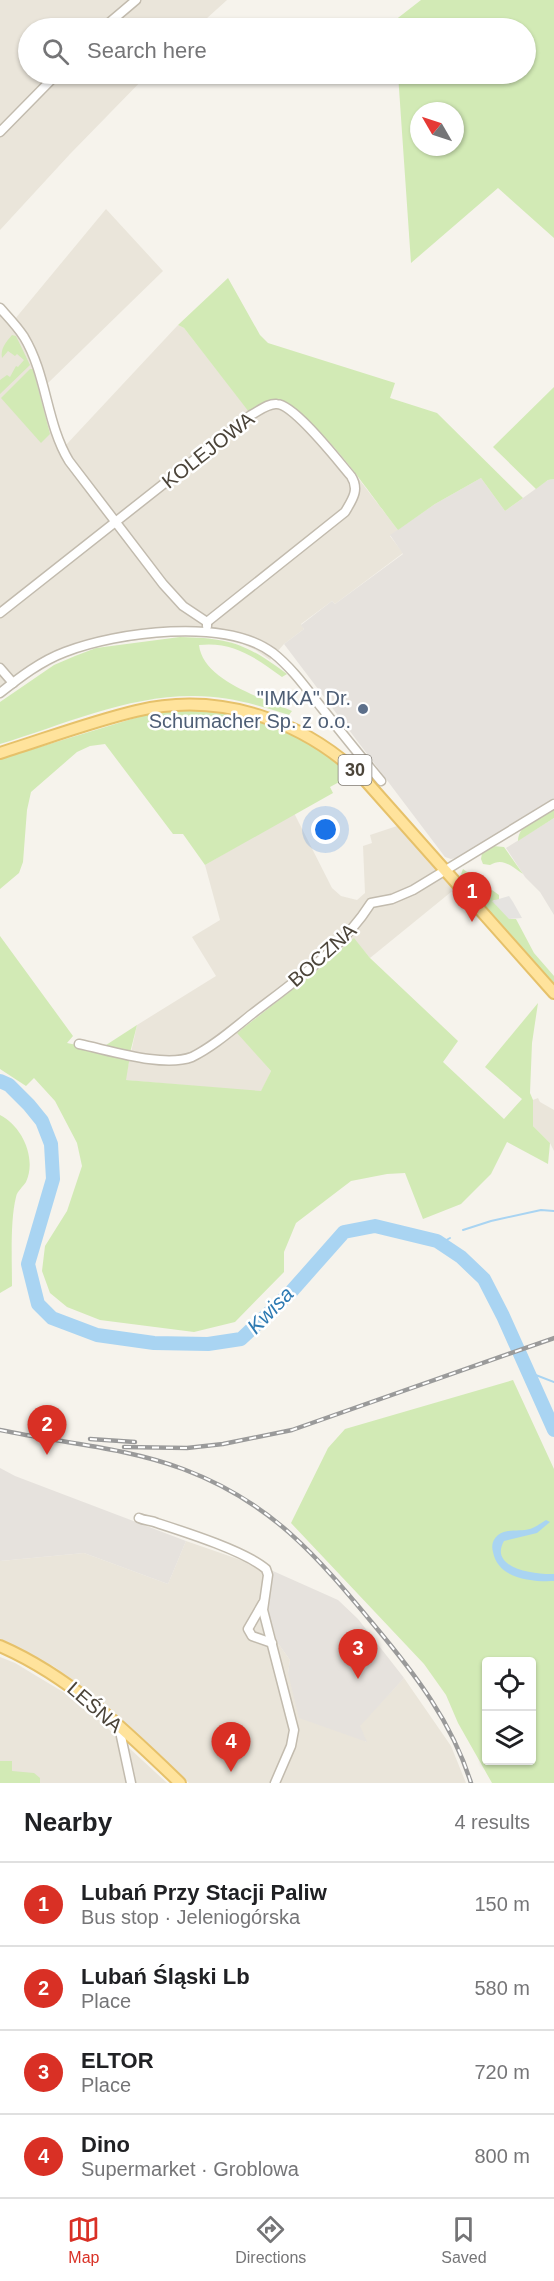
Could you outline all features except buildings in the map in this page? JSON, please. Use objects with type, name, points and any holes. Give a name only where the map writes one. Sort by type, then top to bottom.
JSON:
[{"type":"main road","name":"30","points":[[0,753],[138,710],[178,705],[201,705],[253,713],[288,725],[309,736],[350,765],[554,993]]},
{"type":"main road","name":"LEŚNA","points":[[0,1646],[62,1678],[180,1783]]},
{"type":"street","points":[[115,18],[136,0]]},
{"type":"street","points":[[0,132],[47,84]]},
{"type":"street","points":[[0,308],[24,338],[32,356],[59,445],[163,584],[183,606],[207,622],[207,632]]},
{"type":"street","name":"KOLEJOWA","points":[[0,613],[252,415],[269,405],[277,404],[286,407],[309,428],[356,483],[356,490],[345,512],[207,622]]},
{"type":"street","points":[[0,693],[48,660],[92,643],[130,636],[178,632],[230,635],[250,641],[274,654],[292,671],[381,781]]},
{"type":"street","points":[[0,668],[13,683]]},
{"type":"street","name":"BOCZNA","points":[[79,1044],[160,1059],[192,1058],[261,1007],[334,948],[355,927],[371,903],[403,894],[447,871],[554,804]]},
{"type":"street","points":[[139,1518],[154,1521],[220,1546],[266,1569],[268,1575],[263,1610],[294,1730],[291,1746],[275,1783]]},
{"type":"street","points":[[265,1600],[248,1629],[252,1636],[272,1643]]},
{"type":"street","points":[[119,1727],[131,1783]]},
{"type":"shaded area","points":[[0,0],[227,0],[207,18],[18,18],[18,84],[138,84],[0,230]]},
{"type":"shaded area","points":[[106,209],[163,271],[47,384],[58,429],[65,446],[178,325],[184,328],[249,411],[266,401],[271,401],[298,412],[325,435],[398,530],[390,536],[403,553],[335,604],[332,601],[301,624],[304,629],[284,644],[270,660],[254,649],[235,641],[204,636],[172,636],[114,643],[90,647],[68,655],[33,675],[0,699],[0,302],[15,319]]},
{"type":"shaded area","points":[[481,478],[505,511],[548,480],[554,479],[554,798],[457,858],[451,859],[445,857],[284,644],[304,629],[301,625],[332,601],[335,604],[403,554],[390,535],[435,504]]},
{"type":"shaded area","points":[[294,813],[332,888],[341,896],[357,900],[365,893],[363,846],[372,843],[370,835],[400,825],[456,888],[370,958],[354,939],[237,1032],[271,1071],[261,1092],[125,1080],[137,1025],[216,976],[192,937],[220,920],[205,865]]},
{"type":"shaded area","points":[[554,818],[554,915],[540,892],[525,877],[506,848]]},
{"type":"shaded area","points":[[509,896],[522,918],[509,919],[492,901]]},
{"type":"shaded area","points":[[538,1098],[540,1102],[554,1110],[554,1151],[550,1143],[533,1126],[531,1104]]},
{"type":"shaded area","points":[[0,1468],[15,1476],[186,1541],[168,1584],[84,1553],[0,1561]]},
{"type":"shaded area","points":[[186,1541],[273,1571],[269,1583],[272,1629],[277,1642],[290,1660],[288,1673],[366,1742],[359,1726],[404,1678],[451,1746],[466,1783],[189,1783],[73,1680],[53,1666],[0,1640],[0,1561],[84,1553],[168,1584]]},
{"type":"shaded area","points":[[273,1571],[338,1600],[358,1619],[404,1678],[360,1726],[367,1742],[299,1718],[288,1673],[290,1660],[277,1642],[267,1607],[269,1583]]},
{"type":"shaded area","points":[[0,1657],[15,1663],[78,1701],[167,1783],[0,1783]]},
{"type":"green space","points":[[421,0],[554,0],[554,238],[498,188],[411,263],[399,84],[536,84],[536,18],[398,18]]},
{"type":"green space","points":[[228,278],[260,335],[268,343],[395,383],[390,398],[437,413],[523,498],[505,511],[481,478],[435,504],[398,530],[340,454],[303,416],[285,405],[269,401],[249,412],[184,328],[178,325]]},
{"type":"green space","points":[[12,335],[16,336],[30,365],[0,394],[0,380],[7,375],[10,377],[16,366],[18,367],[24,360],[8,351],[2,358],[3,349]]},
{"type":"green space","points":[[30,369],[33,369],[50,434],[41,443],[1,398]]},
{"type":"green space","points":[[554,387],[554,479],[548,480],[536,489],[493,447]]},
{"type":"green space","points":[[180,637],[225,641],[249,649],[273,664],[287,674],[282,677],[253,657],[233,648],[211,644],[199,645],[203,658],[211,669],[223,678],[236,687],[292,711],[289,715],[231,699],[195,696],[170,697],[145,700],[96,712],[0,744],[0,702],[54,665],[96,648]]},
{"type":"green space","points":[[193,710],[226,713],[289,732],[323,751],[352,775],[330,787],[333,793],[205,865],[183,834],[173,834],[105,744],[90,746],[77,752],[31,792],[27,810],[23,862],[19,873],[0,889],[0,759],[145,715],[164,711]]},
{"type":"green space","points":[[554,808],[554,818],[518,841],[526,825]]},
{"type":"green space","points":[[493,846],[504,847],[523,874],[503,862],[483,864],[482,853]]},
{"type":"green space","points":[[463,869],[499,895],[499,900],[493,900],[511,919],[516,919],[534,953],[554,976],[554,984],[463,882],[461,874]]},
{"type":"green space","points":[[0,936],[73,1036],[67,1043],[130,1056],[126,1080],[261,1091],[271,1071],[237,1033],[320,968],[354,938],[370,958],[458,1041],[443,1062],[504,1119],[522,1099],[485,1067],[538,1003],[532,1043],[530,1093],[533,1100],[533,1126],[550,1143],[548,1164],[507,1142],[491,1174],[461,1204],[423,1219],[405,1173],[351,1181],[296,1223],[284,1252],[284,1272],[235,1322],[194,1332],[100,1320],[67,1307],[50,1293],[42,1271],[45,1246],[67,1211],[82,1166],[77,1143],[55,1101],[34,1078],[26,1086],[0,1069]]},
{"type":"green space","points":[[137,1025],[130,1053],[103,1047]]},
{"type":"green space","points":[[0,1115],[8,1120],[21,1135],[30,1163],[26,1182],[17,1195],[14,1207],[12,1286],[0,1293]]},
{"type":"green space","points":[[513,1380],[554,1469],[554,1783],[492,1783],[458,1723],[446,1695],[424,1664],[291,1523],[328,1448],[345,1429]]},
{"type":"green space","points":[[0,1761],[12,1761],[12,1771],[34,1773],[40,1778],[40,1783],[0,1783]]},
{"type":"water","points":[[546,1520],[550,1522],[537,1533],[504,1541],[501,1550],[508,1564],[526,1571],[554,1574],[554,1581],[536,1581],[517,1577],[502,1568],[496,1561],[492,1549],[496,1537],[505,1532],[530,1529]]},
{"type":"waterway","name":"Kwisa","points":[[0,1081],[9,1085],[42,1121],[51,1144],[53,1179],[28,1264],[38,1304],[52,1318],[97,1335],[154,1343],[208,1344],[241,1339],[290,1293],[344,1232],[375,1226],[437,1241],[461,1257],[484,1279],[554,1430]]},
{"type":"waterway","points":[[463,1230],[541,1210],[554,1211]]},
{"type":"waterway","points":[[441,1243],[450,1238]]},
{"type":"waterway","points":[[528,1372],[554,1382]]},
{"type":"railway","points":[[124,1447],[187,1448],[223,1444],[292,1430],[554,1338]]},
{"type":"railway","points":[[0,1430],[115,1450],[161,1462],[214,1482],[267,1514],[290,1533],[332,1576],[418,1680],[454,1739],[471,1783]]},
{"type":"railway","points":[[90,1439],[135,1442]]},
{"type":"place","name":"\"IMKA\" Dr. Schumacher Sp. z o.o.","points":[[363,709]]},
{"type":"place","name":"Lubań Przy Stacji Paliw","points":[[472,922]]},
{"type":"place","name":"Lubań Śląski Lb","points":[[47,1455]]},
{"type":"place","name":"ELTOR","points":[[358,1679]]},
{"type":"place","name":"Dino","points":[[231,1772]]}]
